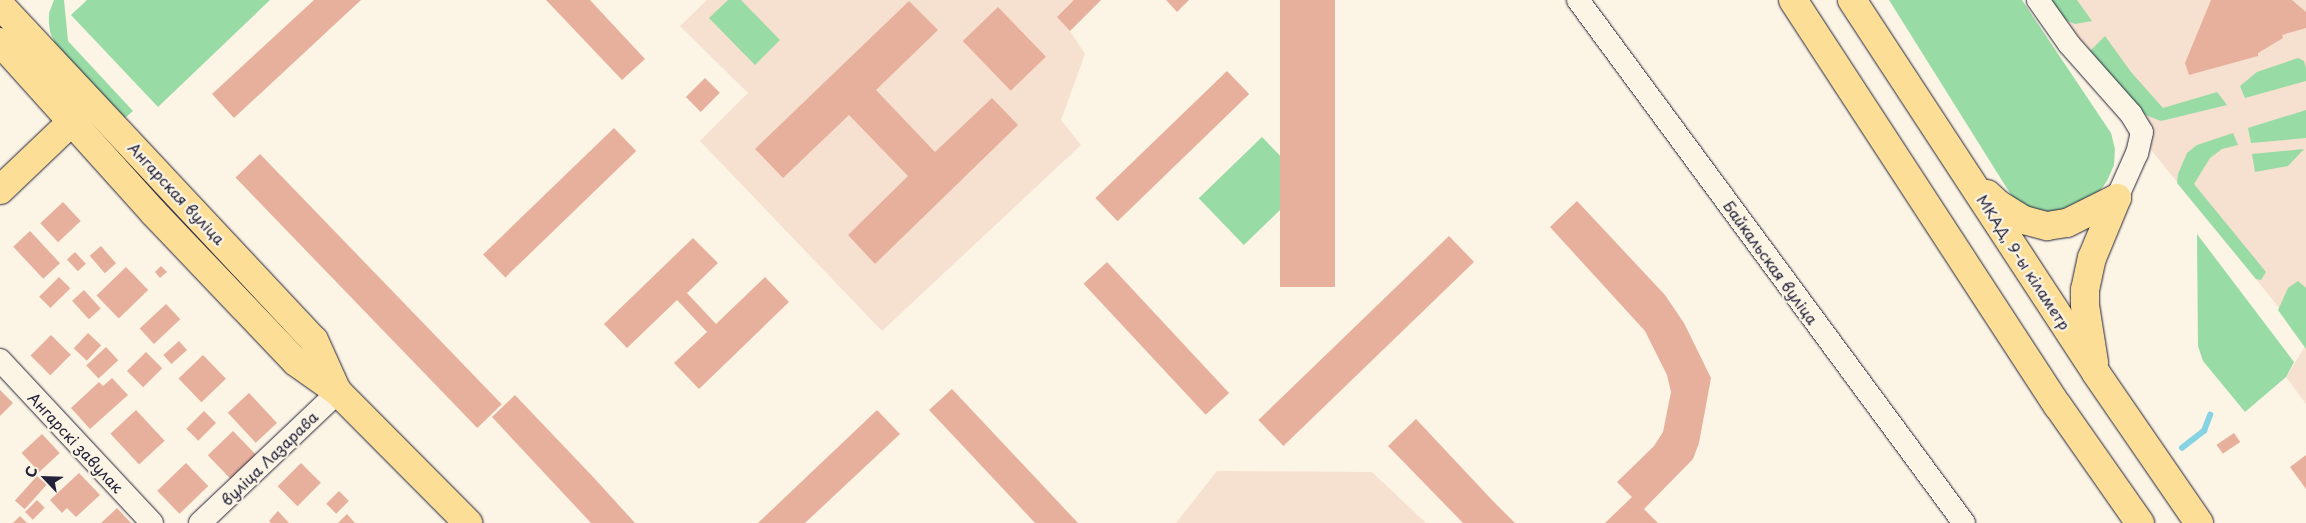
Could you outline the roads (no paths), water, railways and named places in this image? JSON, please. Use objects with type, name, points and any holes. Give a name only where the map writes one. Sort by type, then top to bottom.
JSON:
[{"type":"main road","points":[[1793,0],[2058,406],[2140,523]]},
{"type":"main road","name":"МКАД, 9-ы кіламетр","points":[[1852,0],[1967,173],[2096,373],[2199,523]]},
{"type":"main road","name":"Ангарская вуліца","points":[[8,8],[92,102],[314,340],[338,392]]},
{"type":"main road","name":"Ангарская вуліца","points":[[0,42],[153,212],[296,362],[338,392],[468,523]]},
{"type":"main road","points":[[0,190],[92,102]]},
{"type":"main road","points":[[1967,173],[1998,204],[2036,225],[2047,226],[2067,223],[2117,198]]},
{"type":"main road","points":[[2096,373],[2084,305],[2085,290],[2092,258],[2117,198]]},
{"type":"street","name":"Байкальская вуліца","points":[[1578,0],[1964,523]]},
{"type":"street","points":[[2038,0],[2069,44],[2131,114],[2142,132],[2137,152],[2117,198]]},
{"type":"street","name":"Ангарскі завулак","points":[[0,360],[152,523]]},
{"type":"street","name":"вуліца Лазарава","points":[[200,523],[338,392]]},
{"type":"waterway","points":[[2182,448],[2204,431],[2210,415]]}]
